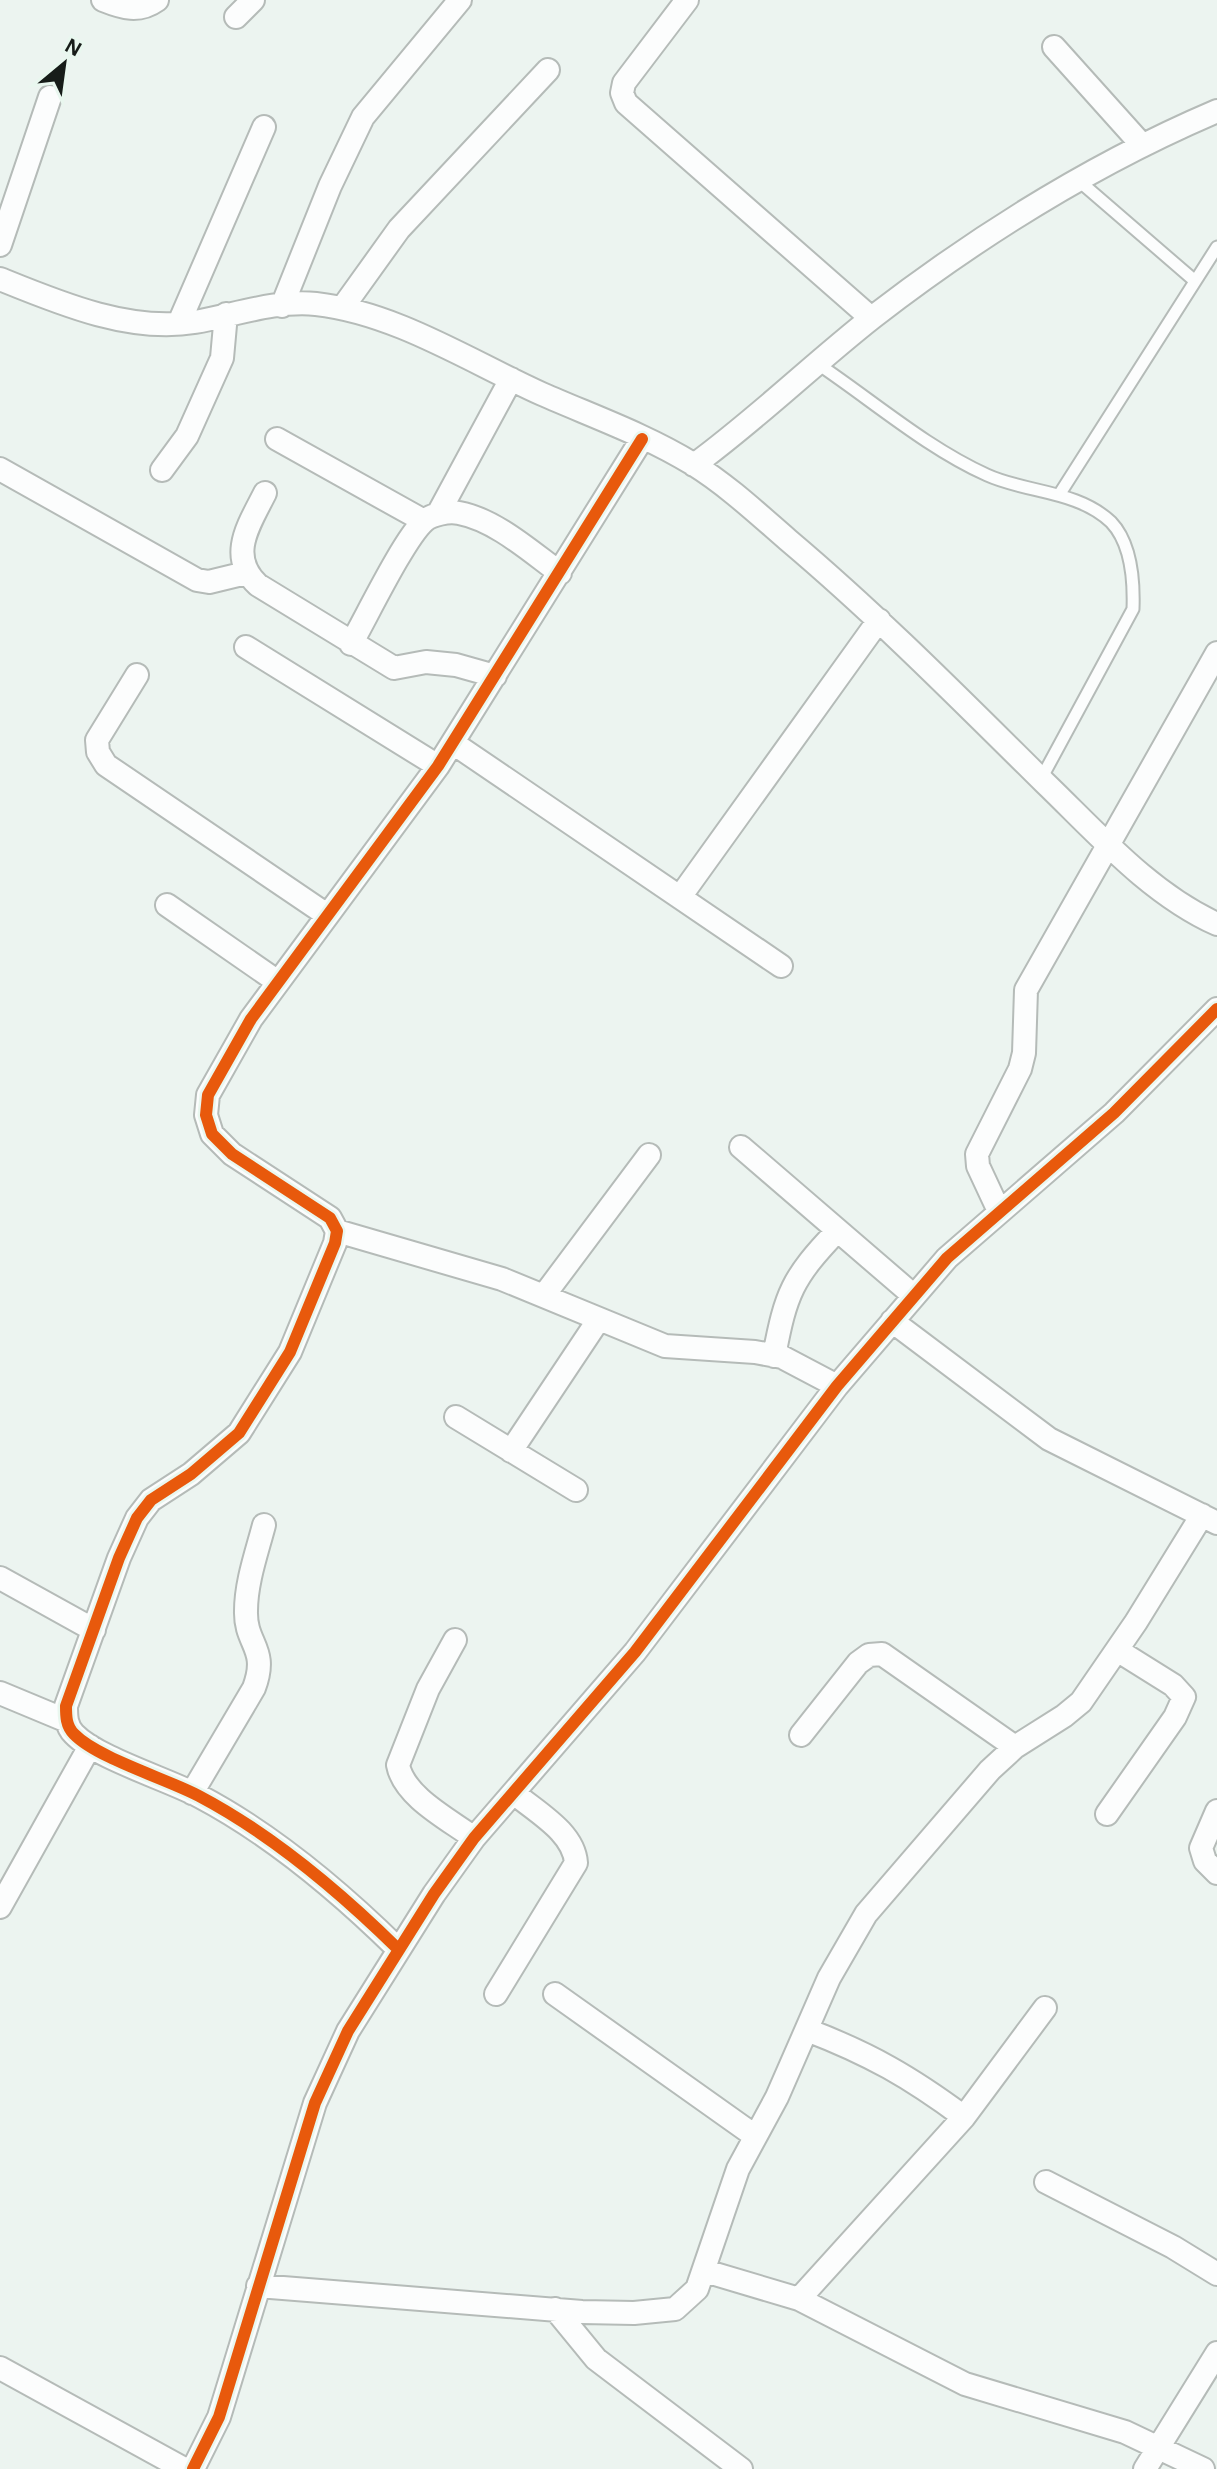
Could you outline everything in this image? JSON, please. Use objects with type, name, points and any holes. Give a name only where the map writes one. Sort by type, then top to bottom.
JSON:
[{"type":"street","points":[[103,0],[133,9],[147,8],[157,0]]},
{"type":"street","points":[[236,17],[253,0]]},
{"type":"street","points":[[282,306],[330,186],[363,117],[460,0]]},
{"type":"street","points":[[687,0],[624,83],[622,93],[626,103],[871,318]]},
{"type":"street","points":[[1054,47],[1142,145]]},
{"type":"street","points":[[343,307],[399,229],[548,70]]},
{"type":"street","points":[[0,245],[50,97]]},
{"type":"street","points":[[694,465],[871,318],[955,259],[1077,180],[1142,145],[1217,111]]},
{"type":"street","points":[[179,323],[264,127]]},
{"type":"street","points":[[0,279],[98,313],[132,321],[179,323],[309,304],[343,307],[397,326],[694,465],[746,504],[879,620],[1110,847],[1174,899],[1217,924]]},
{"type":"street","points":[[162,470],[187,436],[222,358],[226,314]]},
{"type":"street","points":[[351,644],[431,517],[511,379]]},
{"type":"street","points":[[277,439],[431,517],[458,513],[481,521],[560,573]]},
{"type":"street","points":[[642,439],[438,766],[278,982],[219,1073],[208,1095],[206,1115],[212,1134],[232,1154],[316,1206],[330,1218],[337,1231],[545,1294],[665,1346],[774,1356],[808,1369],[837,1386]]},
{"type":"street","points":[[0,469],[197,580],[209,582],[246,573]]},
{"type":"street","points":[[265,493],[241,547],[241,560],[246,573],[258,585],[394,668],[426,662],[456,665],[495,676]]},
{"type":"street","points":[[680,897],[879,620]]},
{"type":"street","points":[[246,647],[438,766]]},
{"type":"street","points":[[999,1211],[978,1166],[977,1154],[1022,1061],[1026,990],[1110,847],[1217,653]]},
{"type":"street","points":[[137,675],[97,740],[98,752],[106,765],[327,915]]},
{"type":"street","points":[[453,743],[781,966]]},
{"type":"street","points":[[167,905],[278,982]]},
{"type":"street","points":[[193,2469],[219,2417],[315,2103],[348,2031],[398,1949],[474,1838],[635,1652],[837,1386],[947,1258],[1151,1079],[1217,1009]]},
{"type":"street","points":[[741,1147],[914,1296]]},
{"type":"street","points":[[545,1294],[649,1155]]},
{"type":"street","points":[[337,1231],[309,1312],[263,1399],[228,1443],[151,1500],[137,1518],[66,1706],[65,1720],[73,1733],[90,1746],[192,1793],[290,1856],[357,1909],[398,1949]]},
{"type":"street","points":[[774,1356],[783,1305],[791,1285],[803,1266],[837,1231]]},
{"type":"street","points":[[511,1451],[599,1319]]},
{"type":"street","points":[[258,2286],[634,2313],[675,2309],[686,2302],[705,2271],[726,2199],[755,2136],[829,1978],[866,1914],[990,1770],[1015,1747],[1081,1702],[1210,1519],[1049,1439],[892,1321]]},
{"type":"street","points":[[456,1417],[576,1490]]},
{"type":"street","points":[[192,1793],[254,1688],[260,1671],[260,1658],[246,1614],[264,1525]]},
{"type":"street","points":[[0,1578],[94,1630]]},
{"type":"street","points":[[455,1640],[428,1689],[398,1765],[400,1776],[420,1797],[474,1838]]},
{"type":"street","points":[[1107,1814],[1175,1717],[1184,1697],[1173,1685],[1117,1650]]},
{"type":"street","points":[[801,1735],[858,1663],[869,1655],[882,1654],[1015,1747]]},
{"type":"street","points":[[0,1693],[65,1720]]},
{"type":"street","points":[[0,1907],[90,1746]]},
{"type":"street","points":[[496,1994],[576,1863],[575,1849],[566,1837],[514,1793]]},
{"type":"street","points":[[1217,1811],[1201,1848],[1205,1861],[1217,1873]]},
{"type":"street","points":[[555,1994],[755,2136]]},
{"type":"street","points":[[799,2299],[912,2179],[964,2117],[1045,2008]]},
{"type":"street","points":[[807,2030],[878,2059],[909,2077],[964,2117]]},
{"type":"street","points":[[1046,2182],[1173,2247],[1217,2274]]},
{"type":"street","points":[[705,2271],[799,2299],[965,2384],[1001,2397],[1090,2420],[1157,2446],[1203,2469]]},
{"type":"street","points":[[555,2309],[596,2359],[741,2469]]},
{"type":"street","points":[[1145,2469],[1217,2353]]},
{"type":"street","points":[[0,2368],[184,2469]]},
{"type":"lane","points":[[1077,180],[1195,281]]},
{"type":"lane","points":[[1059,495],[1217,247]]},
{"type":"lane","points":[[818,364],[959,461],[1007,483],[1059,495],[1108,520],[1118,531],[1124,543],[1134,589],[1133,609],[1041,779]]},
{"type":"cycle path","points":[[398,1949],[329,1885],[253,1828],[199,1796],[115,1760],[85,1743],[69,1728],[66,1706],[119,1558],[137,1518],[151,1500],[191,1474],[239,1433],[290,1352],[335,1243],[337,1231],[330,1218],[232,1154],[212,1134],[206,1115],[208,1095],[251,1019],[438,766],[642,439]]},
{"type":"cycle path","points":[[193,2469],[219,2417],[315,2103],[348,2031],[434,1894],[474,1838],[635,1652],[837,1386],[947,1258],[1114,1113],[1217,1009]]}]
